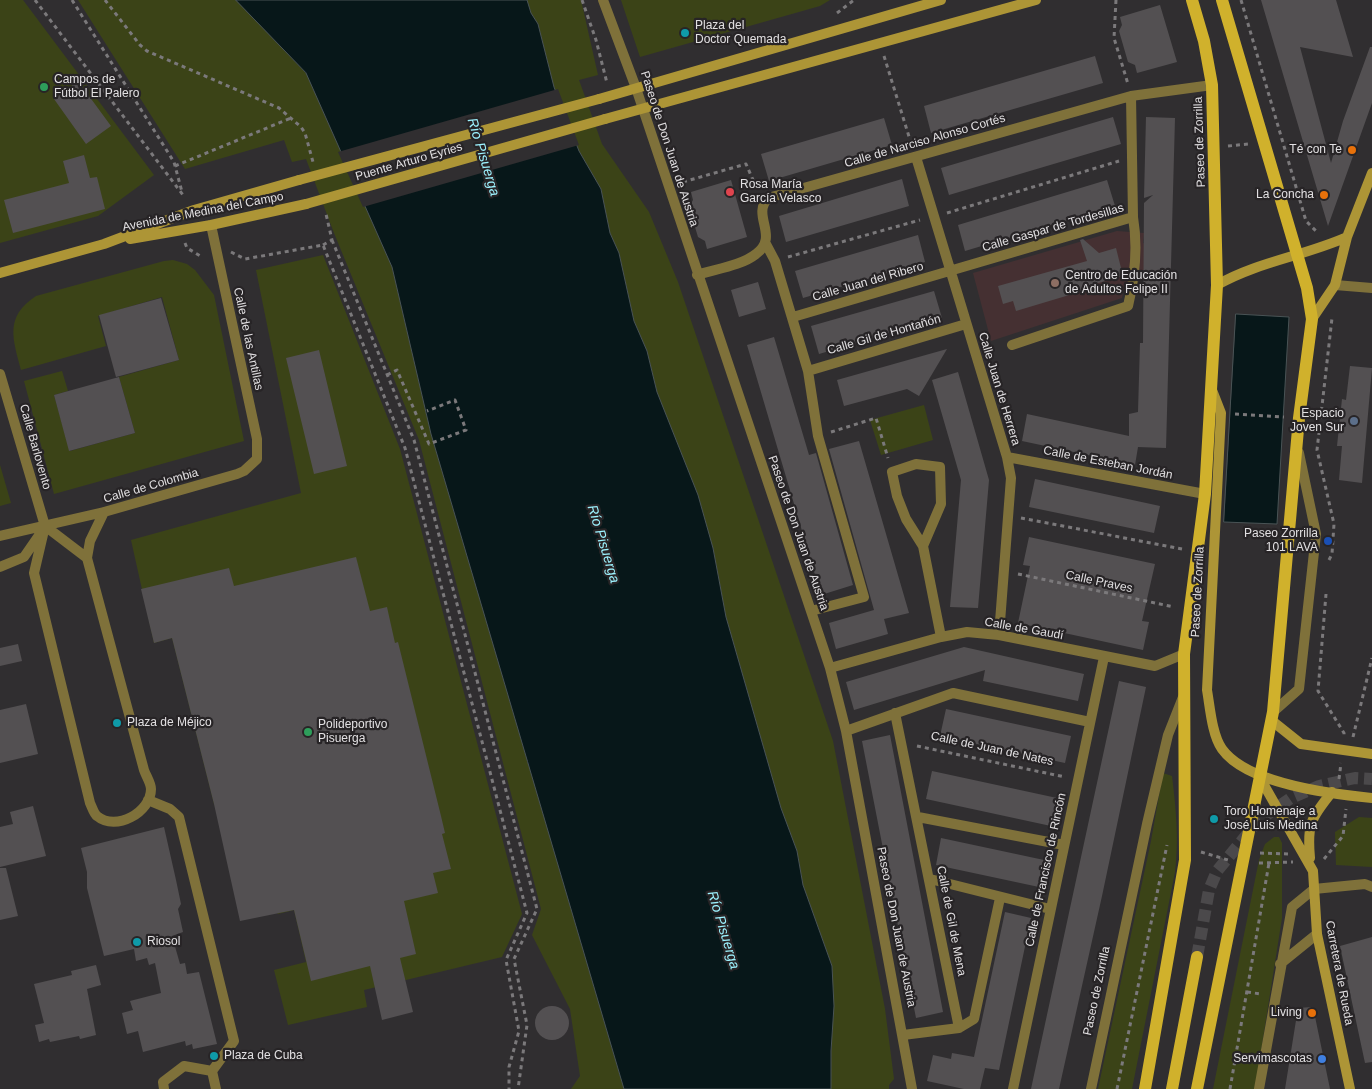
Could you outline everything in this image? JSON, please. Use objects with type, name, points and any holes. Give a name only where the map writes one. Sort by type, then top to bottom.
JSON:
[{"type":"main road","points":[[636,88],[941,0]]},
{"type":"main road","points":[[643,108],[1036,0]]},
{"type":"main road","name":"Paseo de Zorrilla","points":[[1145,1089],[1185,860],[1184,654],[1188,610],[1205,494],[1217,285],[1212,85],[1204,41],[1192,0]]},
{"type":"main road","points":[[1197,1089],[1272,716],[1297,443],[1312,319],[1307,288],[1298,255],[1222,0]]},
{"type":"main road","name":"Puente Arturo Eyries","points":[[299,180],[636,88]]},
{"type":"main road","name":"Puente Arturo Eyries","points":[[306,204],[643,108]]},
{"type":"main road","points":[[1312,319],[1335,285],[1347,237],[1372,173]]},
{"type":"main road","name":"Avenida de Medina del Campo","points":[[0,273],[104,244],[194,210],[299,180]]},
{"type":"main road","name":"Avenida de Medina del Campo","points":[[104,244],[211,225],[306,204]]},
{"type":"main road","points":[[1217,285],[1237,274],[1347,237]]},
{"type":"main road","name":"Paseo de Zorrilla","points":[[1211,389],[1221,413],[1207,690],[1212,720],[1222,749],[1244,768],[1260,778]]},
{"type":"main road","points":[[1272,716],[1301,744],[1372,754]]},
{"type":"main road","points":[[1260,778],[1372,798]]},
{"type":"main road","name":"Carretera de Rueda","points":[[1260,778],[1310,862],[1313,871],[1317,934],[1350,1089]]},
{"type":"main road","name":"Carretera de Rueda","points":[[1310,862],[1308,832],[1316,811],[1332,792]]},
{"type":"main road","points":[[1172,1089],[1197,957]]},
{"type":"street","name":"Paseo de Don Juan de Austria","points":[[603,0],[643,108],[697,275],[830,668],[846,731],[912,1089]]},
{"type":"street","name":"Calle de Narciso Alonso Cortés","points":[[763,204],[768,198],[777,195],[1131,96],[1212,85]]},
{"type":"street","name":"Calle Gaspar de Tordesillas","points":[[950,271],[1133,217],[1131,96]]},
{"type":"street","name":"Calle Juan de Herrera","points":[[916,157],[1007,457],[1011,478],[1006,572],[999,635]]},
{"type":"street","points":[[763,204],[761,210],[767,234],[766,244],[774,260],[793,317],[808,371],[818,436],[864,596],[811,611]]},
{"type":"street","points":[[1012,345],[1128,306],[1133,286],[1136,240],[1133,217]]},
{"type":"street","name":"Calle de las Antillas","points":[[211,225],[257,439],[257,459]]},
{"type":"street","points":[[697,275],[746,260],[756,254],[766,244]]},
{"type":"street","name":"Calle Juan del Ribero","points":[[793,317],[950,271]]},
{"type":"street","points":[[1335,285],[1372,288]]},
{"type":"street","name":"Calle Gil de Hontañón","points":[[808,371],[966,324]]},
{"type":"street","name":"Calle Barlovento","points":[[0,374],[46,526]]},
{"type":"street","points":[[1272,716],[1299,688],[1316,534],[1297,443]]},
{"type":"street","name":"Calle de Esteban Jordán","points":[[1007,457],[1205,494]]},
{"type":"street","name":"Calle de Colombia","points":[[0,536],[104,512],[237,474],[244,471],[257,459]]},
{"type":"street","points":[[923,546],[941,504],[940,467],[916,464],[892,472],[897,496],[906,519],[923,546],[941,637]]},
{"type":"street","points":[[46,526],[34,573],[90,803],[96,816],[107,821],[127,820],[141,810],[148,800],[151,788],[144,770],[87,558],[90,541],[104,512]]},
{"type":"street","points":[[46,526],[87,558]]},
{"type":"street","points":[[0,567],[24,556],[46,526]]},
{"type":"street","name":"Calle de Gaudí","points":[[830,668],[941,637],[967,632],[999,635],[1155,666],[1184,654]]},
{"type":"street","name":"Calle de Francisco de Rincón","points":[[1013,1089],[1104,657]]},
{"type":"street","points":[[846,731],[953,693],[1090,722]]},
{"type":"street","name":"Paseo de Zorrilla","points":[[1090,1089],[1168,735],[1183,696]]},
{"type":"street","name":"Calle de Gil de Mena","points":[[895,713],[918,818],[959,1028],[974,1019],[1000,898]]},
{"type":"street","points":[[148,800],[170,809],[180,817],[234,1042],[212,1071],[216,1089]]},
{"type":"street","points":[[918,818],[1064,845]]},
{"type":"street","points":[[930,880],[1050,909]]},
{"type":"street","points":[[1259,1089],[1280,964],[1292,907],[1314,889],[1365,884],[1372,887]]},
{"type":"street","points":[[1280,964],[1317,934]]},
{"type":"street","points":[[903,1036],[959,1028]]},
{"type":"street","points":[[164,1089],[162,1082],[184,1066],[212,1071]]},
{"type":"path","points":[[35,0],[183,195],[175,166],[72,0]]},
{"type":"path","points":[[105,0],[140,45],[147,51],[279,108],[305,133],[314,168]]},
{"type":"path","points":[[582,0],[596,40],[606,79]]},
{"type":"path","points":[[1116,0],[1114,38],[1131,96]]},
{"type":"path","points":[[880,43],[916,157]]},
{"type":"path","points":[[175,166],[291,118]]},
{"type":"path","points":[[1215,147],[1265,142]]},
{"type":"path","points":[[774,260],[934,217],[1131,158]]},
{"type":"path","points":[[668,186],[746,164],[763,204]]},
{"type":"path","points":[[325,213],[332,240],[414,440],[537,909],[514,959],[527,1025],[518,1089]]},
{"type":"path","points":[[245,258],[323,245],[332,240]]},
{"type":"path","points":[[323,245],[404,448],[527,913],[506,960],[519,1031],[510,1067],[509,1089]]},
{"type":"path","points":[[387,375],[397,370],[429,444],[466,430],[455,400],[427,411]]},
{"type":"path","points":[[1230,414],[1283,416]]},
{"type":"path","points":[[818,436],[876,418],[892,472]]},
{"type":"path","points":[[1008,516],[1198,552]]},
{"type":"path","name":"Calle Praves","points":[[1006,572],[1188,610]]},
{"type":"path","points":[[1352,740],[1372,658]]},
{"type":"path","name":"Calle de Juan de Nates","points":[[901,742],[1078,780]]},
{"type":"path","points":[[1243,863],[1310,862],[1325,859],[1343,836],[1346,809]]},
{"type":"path","points":[[1117,1089],[1168,843]]},
{"type":"path","points":[[1230,1089],[1269,863]]},
{"type":"shaded area","name":"Centro de Educación de Adultos Felipe II","points":[[1117,231],[1144,233],[1143,243],[1145,244],[1144,278],[1135,280],[1135,286],[1124,286],[1122,298],[991,341],[973,273]]},
{"type":"green space","name":"Campos de Fútbol El Palero","points":[[0,0],[23,0],[154,175],[98,216],[0,243]]},
{"type":"green space","points":[[78,0],[236,0],[306,73],[392,267],[431,434],[624,1089],[571,1089],[580,1076],[570,1009],[532,935],[541,909],[419,440],[334,233],[306,159],[292,162],[284,140],[185,169]]},
{"type":"green space","points":[[527,0],[581,0],[598,75],[579,80],[602,144],[649,212],[678,282],[833,741],[885,1009],[894,1079],[889,1085],[889,1089],[831,1089],[832,966],[803,885],[797,851],[781,808],[726,617],[713,548],[657,392],[647,351],[634,321],[619,253],[610,233],[601,189],[579,151],[554,87],[538,24],[531,13]]},
{"type":"green space","name":"Plaza del Doctor Quemada","points":[[621,0],[830,0],[820,6],[640,57]]},
{"type":"green space","points":[[323,255],[400,449],[522,914],[502,957],[364,990],[367,1007],[288,1025],[274,970],[306,962],[294,910],[278,914],[214,804],[172,638],[154,643],[131,540],[301,493],[256,270]]},
{"type":"green space","points":[[173,260],[187,264],[195,270],[214,295],[244,441],[54,494],[24,381],[62,371],[68,391],[54,395],[70,451],[135,433],[119,377],[179,360],[162,297],[98,316],[106,346],[21,370],[14,338],[15,320],[19,312],[36,296]]},
{"type":"green space","points":[[924,405],[933,440],[881,455],[870,420]]},
{"type":"green space","points":[[0,465],[11,503],[0,506]]},
{"type":"green space","points":[[1163,773],[1172,776],[1175,800],[1177,848],[1175,872],[1132,1089],[1098,1089],[1151,841]]},
{"type":"green space","points":[[1359,817],[1372,818],[1372,867],[1336,865],[1335,832]]},
{"type":"green space","points":[[1274,837],[1279,837],[1282,843],[1282,918],[1255,1089],[1213,1089],[1259,860],[1265,844]]},
{"type":"water","name":"Río Pisuerga","points":[[236,0],[527,0],[531,13],[538,24],[554,87],[579,151],[601,189],[610,233],[619,253],[634,321],[647,351],[657,392],[698,495],[713,548],[726,617],[781,808],[797,851],[803,885],[832,966],[834,1006],[831,1089],[624,1089],[431,434],[392,267],[306,73]]},
{"type":"water","points":[[1236,314],[1289,317],[1277,524],[1224,522]]},
{"type":"pier","points":[[558,89],[579,145],[363,207],[338,152]]},
{"type":"building","points":[[1261,0],[1336,0],[1353,57],[1300,47],[1331,163],[1343,121],[1370,47],[1372,47],[1372,103],[1328,226]]},
{"type":"building","points":[[1160,5],[1177,62],[1137,73],[1135,65],[1128,62],[1119,31],[1122,25],[1120,17]]},
{"type":"building","points":[[1095,56],[1103,83],[931,133],[924,106]]},
{"type":"building","points":[[78,81],[111,126],[86,144],[54,99]]},
{"type":"building","points":[[1113,117],[1121,144],[949,195],[941,168]]},
{"type":"building","points":[[1146,117],[1175,118],[1166,448],[1138,447],[1135,465],[1022,441],[1027,414],[1129,436],[1129,414],[1138,412],[1140,343],[1143,343],[1144,203],[1153,195],[1144,198]]},
{"type":"building","points":[[884,118],[892,145],[769,181],[761,154]]},
{"type":"building","points":[[84,155],[90,178],[97,177],[105,209],[13,233],[4,200],[69,183],[63,161]]},
{"type":"building","points":[[902,179],[909,206],[786,242],[779,216]]},
{"type":"building","points":[[731,180],[747,237],[707,249],[705,241],[698,237],[689,207],[693,200],[691,192]]},
{"type":"building","points":[[1107,180],[1115,206],[965,251],[958,225]]},
{"type":"building","points":[[918,235],[925,262],[803,298],[795,271]]},
{"type":"building","points":[[1083,239],[1099,253],[1116,248],[1123,276],[1095,284],[1096,287],[1016,311],[1013,301],[1003,304],[998,286],[1087,261],[1080,240]]},
{"type":"building","points":[[758,282],[766,309],[739,317],[731,290]]},
{"type":"building","points":[[934,291],[942,318],[819,354],[811,326]]},
{"type":"building","points":[[161,298],[179,360],[116,377],[99,315]]},
{"type":"building","points":[[774,337],[809,455],[816,453],[853,585],[821,595],[747,345]]},
{"type":"building","points":[[947,349],[919,396],[907,389],[844,406],[837,380]]},
{"type":"building","points":[[319,350],[347,466],[314,474],[286,358]]},
{"type":"building","name":"Espacio Joven Sur","points":[[1350,366],[1372,368],[1362,483],[1339,480],[1342,446],[1337,446],[1342,399],[1346,400]]},
{"type":"building","points":[[958,372],[989,480],[978,608],[950,607],[961,480],[932,380]]},
{"type":"building","points":[[119,377],[135,433],[69,451],[54,395]]},
{"type":"building","points":[[859,441],[909,613],[884,619],[888,634],[836,649],[829,623],[874,610],[829,449]]},
{"type":"building","points":[[1035,479],[1160,506],[1154,533],[1029,507]]},
{"type":"building","points":[[1029,537],[1155,564],[1142,621],[1149,622],[1143,650],[1018,623],[1030,566],[1023,565]]},
{"type":"building","name":"Polideportivo Pisuerga","points":[[356,557],[370,611],[387,607],[395,643],[398,642],[445,833],[442,834],[451,869],[433,873],[438,893],[404,901],[416,954],[400,958],[413,1012],[382,1020],[370,966],[311,981],[294,910],[240,921],[214,804],[172,638],[154,643],[141,589],[229,568],[234,586]]},
{"type":"building","points":[[18,644],[22,661],[0,666],[0,648]]},
{"type":"building","points":[[964,647],[1084,674],[1078,701],[983,681],[985,670],[854,710],[846,682]]},
{"type":"building","points":[[1119,681],[1146,687],[1102,896],[1059,1089],[1031,1089]]},
{"type":"building","points":[[26,704],[38,754],[0,763],[0,710]]},
{"type":"building","points":[[946,709],[1071,736],[1065,763],[940,736]]},
{"type":"building","points":[[890,735],[943,1012],[916,1018],[862,741]]},
{"type":"building","points":[[932,771],[1057,798],[1051,826],[926,799]]},
{"type":"building","points":[[33,806],[46,856],[0,867],[0,827],[13,824],[10,812]]},
{"type":"building","name":"Riosol","points":[[164,827],[181,904],[178,909],[183,932],[172,936],[180,964],[185,963],[187,974],[199,972],[217,1044],[193,1049],[192,1044],[186,1046],[185,1041],[143,1052],[138,1031],[127,1034],[122,1013],[133,1010],[130,1001],[161,993],[155,963],[149,965],[147,958],[136,961],[134,949],[104,956],[87,888],[87,872],[81,848]]},
{"type":"building","points":[[941,838],[1044,860],[1039,887],[936,865]]},
{"type":"building","points":[[0,868],[6,868],[18,916],[0,920]]},
{"type":"building","points":[[1005,912],[1031,918],[999,1070],[985,1068],[980,1089],[964,1089],[927,1081],[933,1055],[951,1059],[952,1053],[974,1057]]},
{"type":"building","points":[[1372,937],[1372,1062],[1365,1063],[1340,946]]},
{"type":"building","points":[[96,965],[101,985],[87,989],[96,1035],[80,1039],[79,1036],[50,1042],[49,1039],[39,1042],[35,1025],[44,1023],[34,984],[72,975],[71,971]]},
{"type":"building","points":[[552,1006],[564,1011],[569,1023],[564,1035],[552,1040],[540,1035],[535,1023],[540,1011]]},
{"type":"building","points":[[1313,1007],[1330,1089],[1285,1089],[1298,1008]]},
{"type":"tunnel","points":[[1197,957],[1209,890],[1217,871],[1259,820],[1291,798],[1319,786],[1355,778],[1372,779]]},
{"type":"place","name":"Plaza del Doctor Quemada","points":[[685,33]]},
{"type":"place","name":"Campos de Fútbol El Palero","points":[[44,87]]},
{"type":"place","name":"Té con Te","points":[[1352,150]]},
{"type":"place","name":"Rosa María García Velasco","points":[[730,192]]},
{"type":"place","name":"La Concha","points":[[1324,195]]},
{"type":"place","name":"Centro de Educación de Adultos Felipe II","points":[[1055,283]]},
{"type":"place","name":"Espacio Joven Sur","points":[[1354,421]]},
{"type":"place","name":"Paseo Zorrilla 101 LAVA","points":[[1328,541]]},
{"type":"place","name":"Plaza de Méjico","points":[[117,723]]},
{"type":"place","name":"Polideportivo Pisuerga","points":[[308,732]]},
{"type":"place","name":"Toro Homenaje a José Luis Medina","points":[[1214,819]]},
{"type":"place","name":"Riosol","points":[[137,942]]},
{"type":"place","name":"Living","points":[[1312,1013]]},
{"type":"place","name":"Plaza de Cuba","points":[[214,1056]]},
{"type":"place","name":"Servimascotas","points":[[1322,1059]]}]
